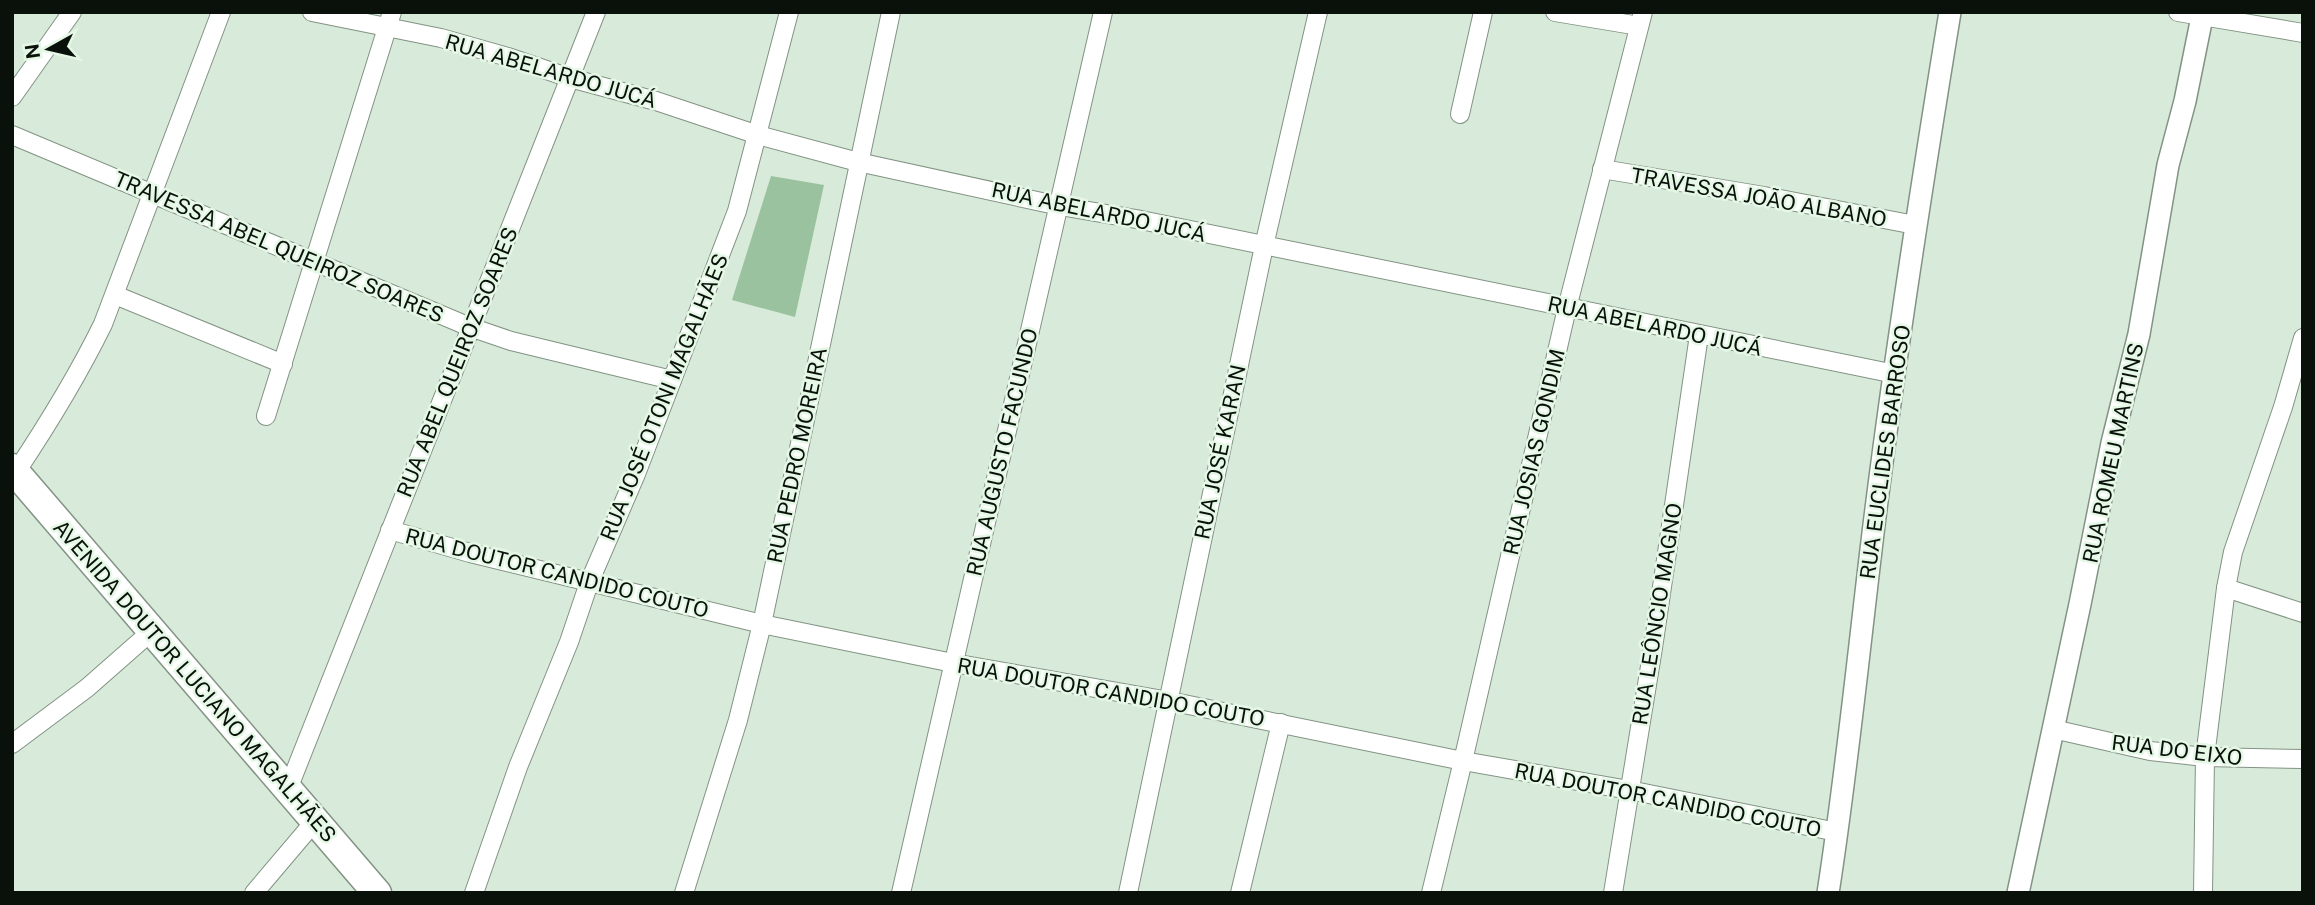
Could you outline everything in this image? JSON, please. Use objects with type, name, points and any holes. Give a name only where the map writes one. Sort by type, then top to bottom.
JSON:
[{"type":"main road","name":"AVENIDA DOUTOR LUCIANO MAGALHÃES","points":[[14,470],[377,893]]},
{"type":"street","points":[[12,97],[72,12]]},
{"type":"street","points":[[14,470],[88,355],[115,295],[221,12]]},
{"type":"street","name":"RUA ABELARDO JUCÁ","points":[[313,12],[389,20],[570,78],[656,101],[758,135],[858,162],[1060,206],[1136,219],[1895,374]]},
{"type":"street","name":"RUA ABEL QUEIROZ SOARES","points":[[288,789],[596,12]]},
{"type":"street","name":"RUA JOSÉ OTONI MAGALHÃES","points":[[474,893],[518,767],[569,642],[589,583],[636,474],[737,211],[789,12]]},
{"type":"street","name":"RUA PEDRO MOREIRA","points":[[684,893],[738,720],[762,624],[891,12]]},
{"type":"street","name":"RUA AUGUSTO FACUNDO","points":[[901,893],[1103,12]]},
{"type":"street","name":"RUA JOSÉ KARAN","points":[[1128,893],[1264,246],[1318,12]]},
{"type":"street","points":[[1460,114],[1483,12]]},
{"type":"street","points":[[1555,12],[1641,19]]},
{"type":"street","name":"RUA EUCLIDES BARROSO","points":[[1828,893],[1874,523],[1915,225],[1950,12]]},
{"type":"street","points":[[2178,12],[2203,14],[2303,33]]},
{"type":"street","name":"RUA ROMEU MARTINS","points":[[2018,893],[2112,443],[2139,334],[2168,165],[2185,101],[2203,14]]},
{"type":"street","name":"RUA JOSIAS GONDIM","points":[[1430,893],[1567,308],[1641,19]]},
{"type":"street","points":[[266,416],[389,20]]},
{"type":"street","name":"TRAVESSA ABEL QUEIROZ SOARES","points":[[12,135],[470,327],[511,341],[672,380]]},
{"type":"street","name":"TRAVESSA JOÃO ALBANO","points":[[1602,169],[1915,225]]},
{"type":"street","points":[[115,295],[282,364]]},
{"type":"street","name":"RUA LEÔNCIO MAGNO","points":[[1613,893],[1653,648],[1699,335]]},
{"type":"street","points":[[2203,893],[2206,757],[2226,588],[2233,552],[2283,407],[2303,338]]},
{"type":"street","name":"RUA DOUTOR CANDIDO COUTO","points":[[390,530],[589,583],[762,624],[1837,832]]},
{"type":"street","points":[[2226,588],[2303,613]]},
{"type":"street","points":[[12,744],[87,688],[153,630]]},
{"type":"street","points":[[1240,893],[1281,723]]},
{"type":"street","name":"RUA DO EIXO","points":[[2053,729],[2150,751],[2206,757],[2303,759]]},
{"type":"street","points":[[254,893],[315,821]]},
{"type":"green space","points":[[771,176],[824,185],[795,317],[732,300]]}]
